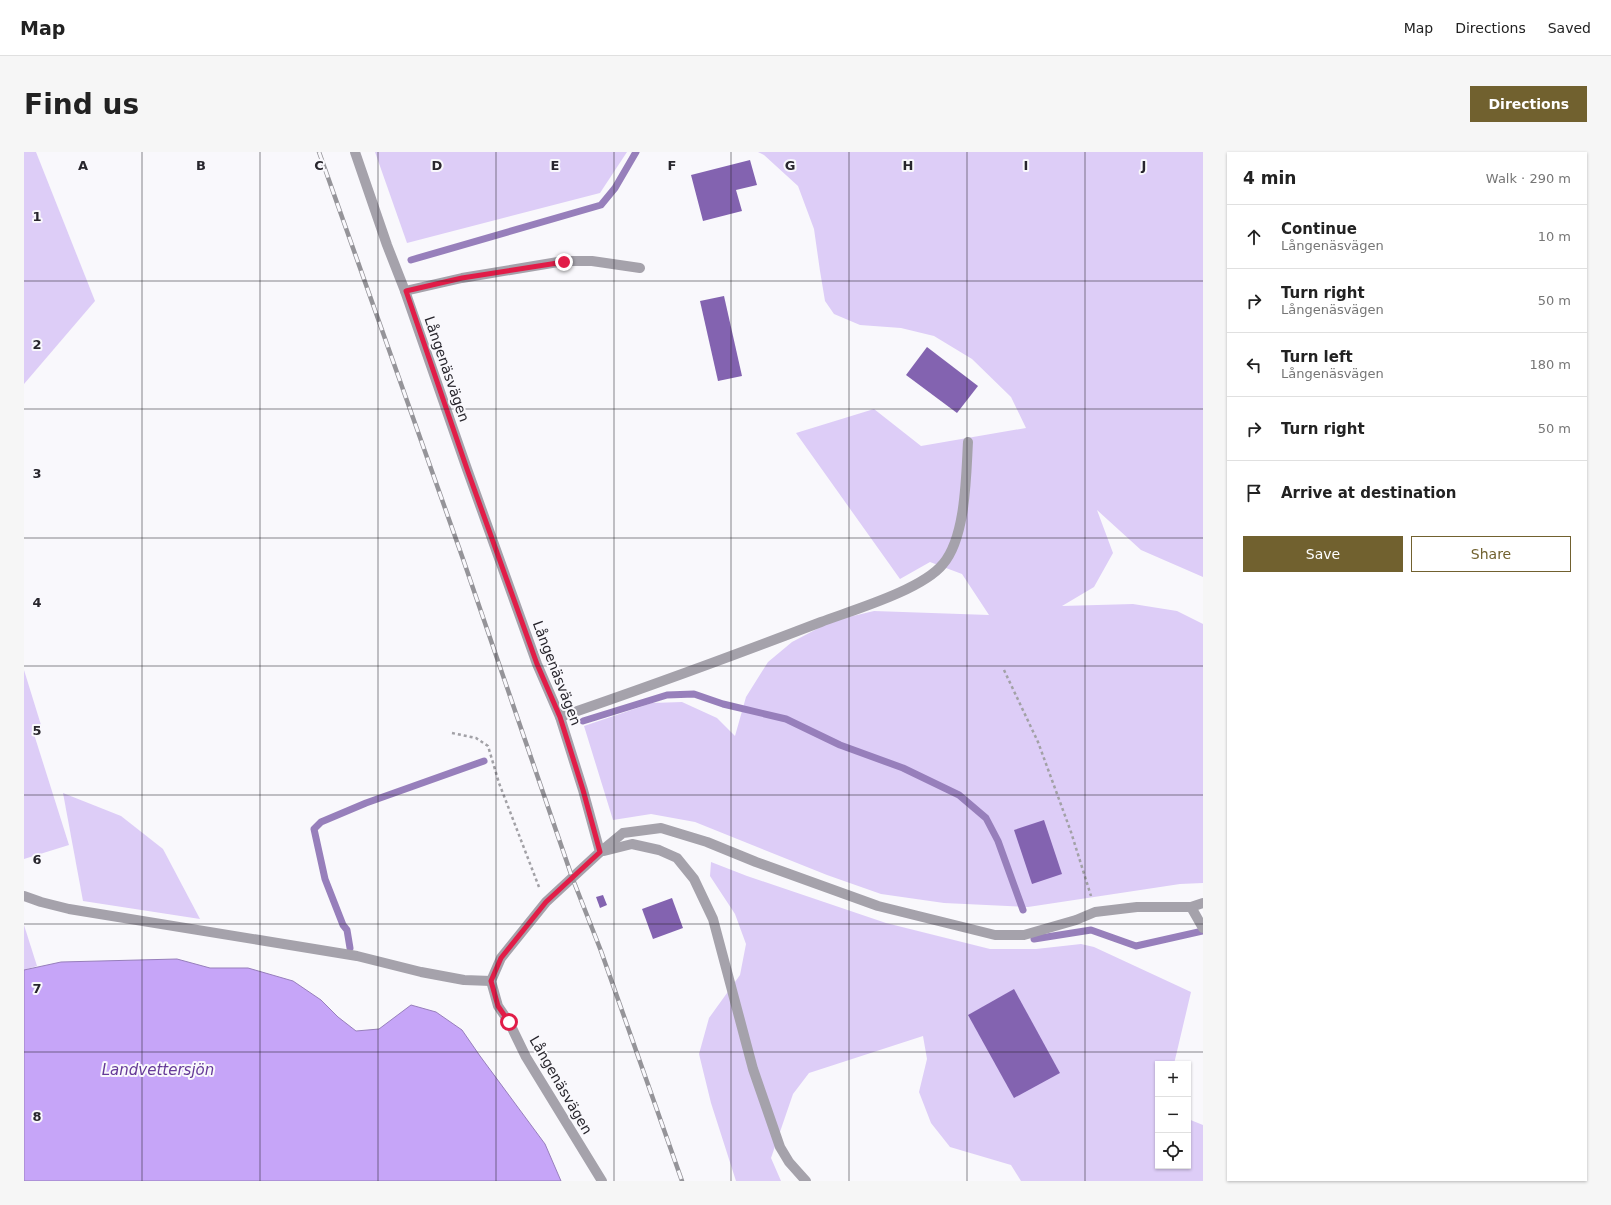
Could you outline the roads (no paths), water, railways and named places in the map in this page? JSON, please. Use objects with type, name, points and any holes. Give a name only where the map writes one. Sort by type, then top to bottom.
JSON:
[{"type":"street","name":"Långenäsvägen","points":[[355,152],[387,245],[406,291],[467,469],[537,664],[560,717],[583,790],[600,852]]},
{"type":"street","points":[[406,291],[462,278],[564,262],[592,261],[640,268]]},
{"type":"street","points":[[560,717],[679,676],[878,601],[916,585],[930,577],[944,564],[952,549],[956,535],[964,498],[968,442]]},
{"type":"street","points":[[24,896],[69,909],[357,956],[421,972],[464,980],[491,981],[501,958],[546,902],[600,852],[623,833],[661,828],[707,842],[756,862],[878,906],[995,935],[1024,935],[1076,920],[1096,912],[1137,907],[1191,907],[1203,903]]},
{"type":"street","points":[[600,852],[632,844],[659,850],[677,858],[694,879],[713,919],[753,1069],[780,1147],[806,1181]]},
{"type":"street","points":[[1191,907],[1202,927]]},
{"type":"street","name":"Långenäsvägen","points":[[491,981],[498,1006],[509,1022],[526,1057],[602,1181]]},
{"type":"water","name":"Landvettersjön","points":[[177,959],[210,968],[248,968],[293,981],[321,1000],[338,1017],[356,1031],[379,1029],[411,1005],[436,1012],[462,1030],[545,1144],[561,1181],[24,1181],[24,970],[61,962]]},
{"type":"waterway","points":[[411,260],[601,205],[615,188],[636,152]]},
{"type":"waterway","points":[[583,721],[667,695],[694,694],[723,704],[786,719],[840,745],[903,768],[959,795],[986,818],[998,841],[1023,910]]},
{"type":"waterway","points":[[350,948],[347,930],[343,925],[325,879],[314,829],[321,822],[366,803],[484,761]]},
{"type":"waterway","points":[[1034,939],[1091,930],[1136,946],[1203,931]]},
{"type":"railway","points":[[319,152],[463,559],[572,877],[601,951],[682,1181]]}]
